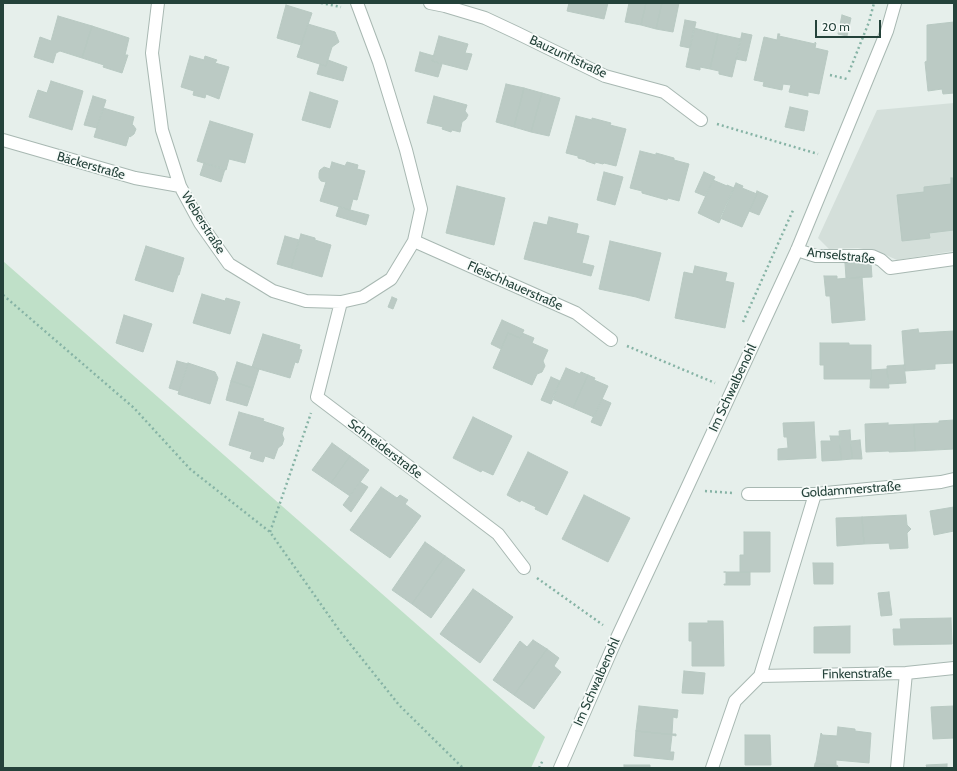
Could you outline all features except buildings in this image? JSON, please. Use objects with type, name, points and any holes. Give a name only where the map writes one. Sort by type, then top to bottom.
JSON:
[{"type":"street","name":"Weberstraße","points":[[158,3],[152,53],[162,130],[180,186],[200,223],[229,264],[273,291],[306,301],[341,302],[363,297],[391,279],[414,241],[421,209],[406,150],[379,62],[357,3]]},
{"type":"street","name":"Bauzunftstraße","points":[[430,3],[484,18],[605,76],[664,92],[701,120]]},
{"type":"street","name":"Im Schwalbenohl","points":[[560,768],[615,642],[797,250],[887,31],[895,3]]},
{"type":"street","name":"Bäckerstraße","points":[[3,140],[135,178],[180,186]]},
{"type":"street","name":"Fleischhauerstraße","points":[[414,241],[576,313],[611,340]]},
{"type":"street","name":"Amselstraße","points":[[797,250],[816,256],[872,256],[881,260],[890,268],[954,259]]},
{"type":"street","points":[[317,398],[341,302]]},
{"type":"street","name":"Schneiderstraße","points":[[317,398],[498,534],[524,568]]},
{"type":"street","name":"Goldammerstraße","points":[[748,494],[814,494],[941,482],[954,479]]},
{"type":"street","points":[[712,768],[735,700],[760,676],[814,494]]},
{"type":"street","name":"Finkenstraße","points":[[760,676],[906,673],[954,668]]},
{"type":"street","points":[[897,768],[906,673]]},
{"type":"path","points":[[830,75],[847,79],[869,22],[874,3]]},
{"type":"path","points":[[701,120],[818,154],[820,148]]},
{"type":"path","points":[[741,326],[795,204]]},
{"type":"path","points":[[3,295],[134,408],[190,469],[270,532],[339,630],[399,705],[463,768]]},
{"type":"path","points":[[611,340],[716,383],[712,390]]},
{"type":"path","points":[[270,532],[317,398]]},
{"type":"path","points":[[686,490],[748,494]]},
{"type":"path","points":[[524,568],[603,625],[600,632]]},
{"type":"path","points":[[539,768],[546,754]]},
{"type":"shaded area","points":[[954,103],[954,251],[897,260],[879,252],[858,248],[829,249],[818,238],[877,110]]},
{"type":"green space","points":[[3,261],[545,737],[531,768],[3,768]]}]
